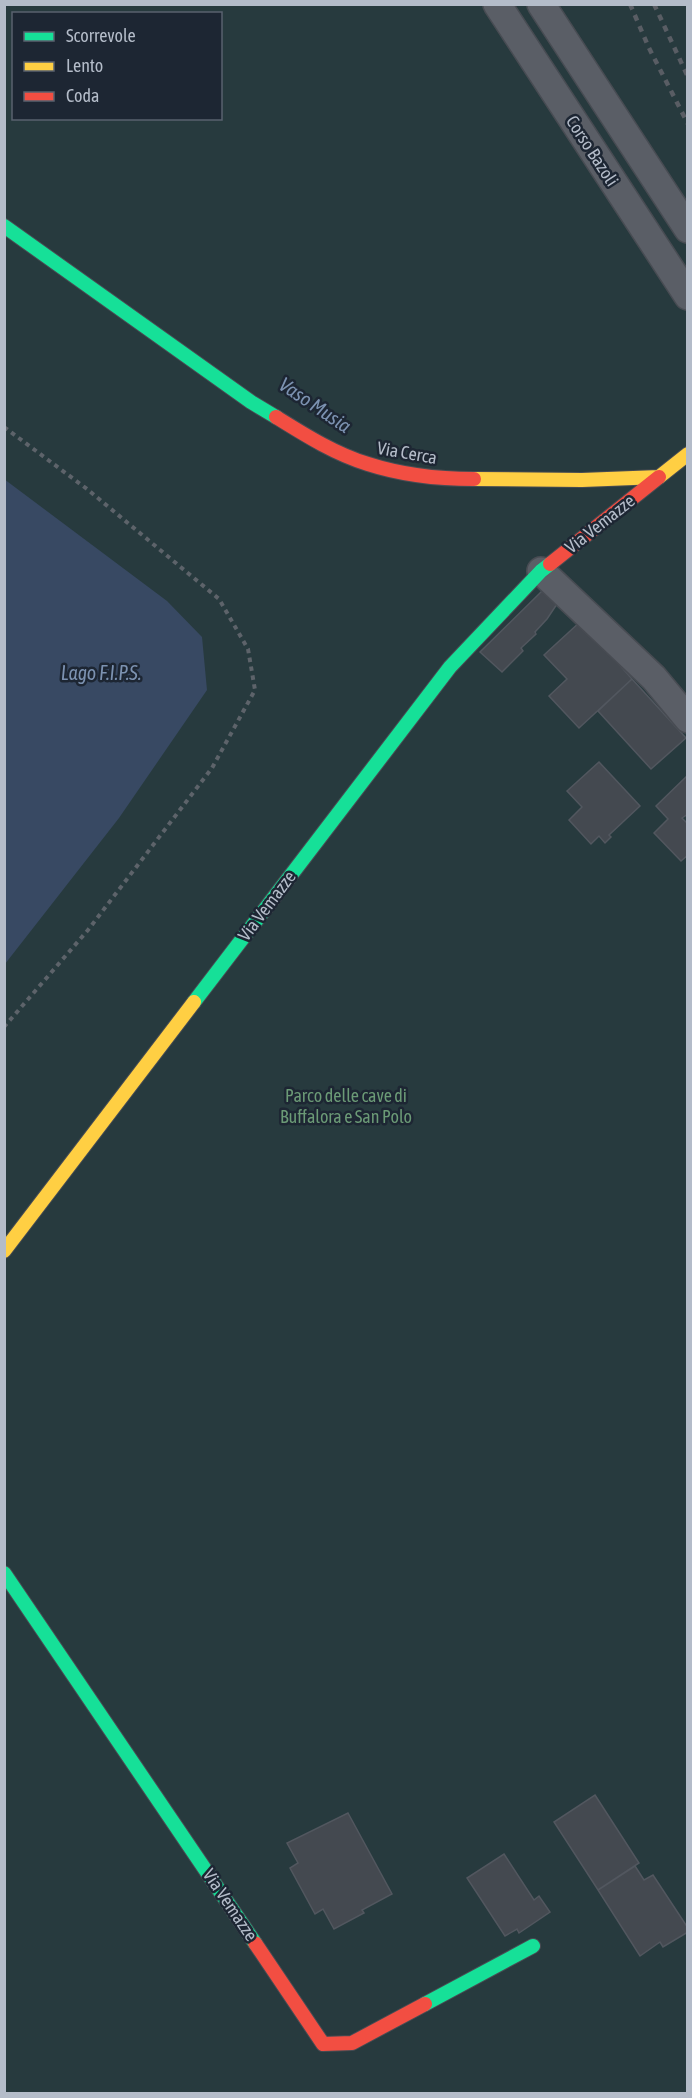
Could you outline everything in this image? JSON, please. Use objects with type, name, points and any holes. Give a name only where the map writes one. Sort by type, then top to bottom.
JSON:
[{"type":"street","name":"Corso Bazoli","points":[[497,4],[687,296]]},
{"type":"street","name":"Corso Bazoli","points":[[541,4],[687,229]]},
{"type":"street","name":"Via Cerca","points":[[4,226],[251,402],[319,443],[367,464],[407,474],[459,479],[582,480],[659,477]]},
{"type":"street","points":[[659,477],[687,454]]},
{"type":"street","name":"Via Vemazze","points":[[4,1251],[450,667],[541,571],[659,477]]},
{"type":"street","points":[[541,571],[654,678],[687,719]]},
{"type":"street","name":"Via Vemazze","points":[[4,1573],[323,2044],[352,2043],[533,1946]]},
{"type":"path","points":[[4,428],[87,489],[219,599],[248,649],[255,690],[212,768],[88,930],[4,1027]]},
{"type":"green space","name":"Parco delle cave di Buffalora e San Polo","points":[[5,5],[687,5],[687,2093],[5,2094]]},
{"type":"water","name":"Lago F.I.P.S.","points":[[4,479],[167,601],[202,637],[207,690],[119,818],[5,964]]},
{"type":"building","points":[[543,590],[557,604],[535,632],[536,634],[521,648],[523,651],[502,672],[480,652]]},
{"type":"building","points":[[581,621],[632,679],[579,728],[549,696],[567,679],[544,655]]},
{"type":"building","points":[[632,679],[686,738],[651,769],[598,711]]},
{"type":"building","points":[[599,762],[640,806],[609,835],[611,837],[605,843],[599,836],[591,844],[569,820],[582,807],[567,791]]},
{"type":"building","points":[[688,775],[688,814],[682,818],[688,824],[688,855],[681,861],[654,833],[668,819],[656,806]]},
{"type":"building","points":[[595,1795],[639,1863],[598,1890],[554,1822]]},
{"type":"building","points":[[348,1813],[392,1894],[362,1910],[364,1913],[334,1929],[323,1909],[315,1914],[290,1868],[298,1863],[287,1843]]},
{"type":"building","points":[[504,1854],[534,1900],[539,1896],[550,1912],[519,1933],[517,1929],[505,1936],[467,1878]]},
{"type":"building","points":[[635,1866],[644,1880],[653,1875],[688,1928],[688,1932],[663,1947],[660,1942],[640,1956],[598,1890]]},
{"type":"railway","points":[[630,4],[649,48],[688,124]]},
{"type":"railway","points":[[654,4],[688,77]]},
{"type":"traffic: fast","points":[[4,226],[251,402],[276,417]]},
{"type":"traffic: fast","points":[[194,1002],[450,667],[550,564]]},
{"type":"traffic: fast","points":[[4,1573],[255,1943]]},
{"type":"traffic: fast","points":[[425,2004],[533,1946]]},
{"type":"traffic: slow","points":[[474,479],[582,480],[659,477],[688,454]]},
{"type":"traffic: slow","points":[[4,1251],[194,1002]]},
{"type":"traffic: jam","points":[[276,417],[332,449],[368,464],[421,476],[474,479]]},
{"type":"traffic: jam","points":[[550,564],[659,477]]},
{"type":"traffic: jam","points":[[255,1943],[323,2044],[352,2043],[425,2004]]},
{"type":"water label","name":"Vaso Musia","points":[[315,405]]}]
